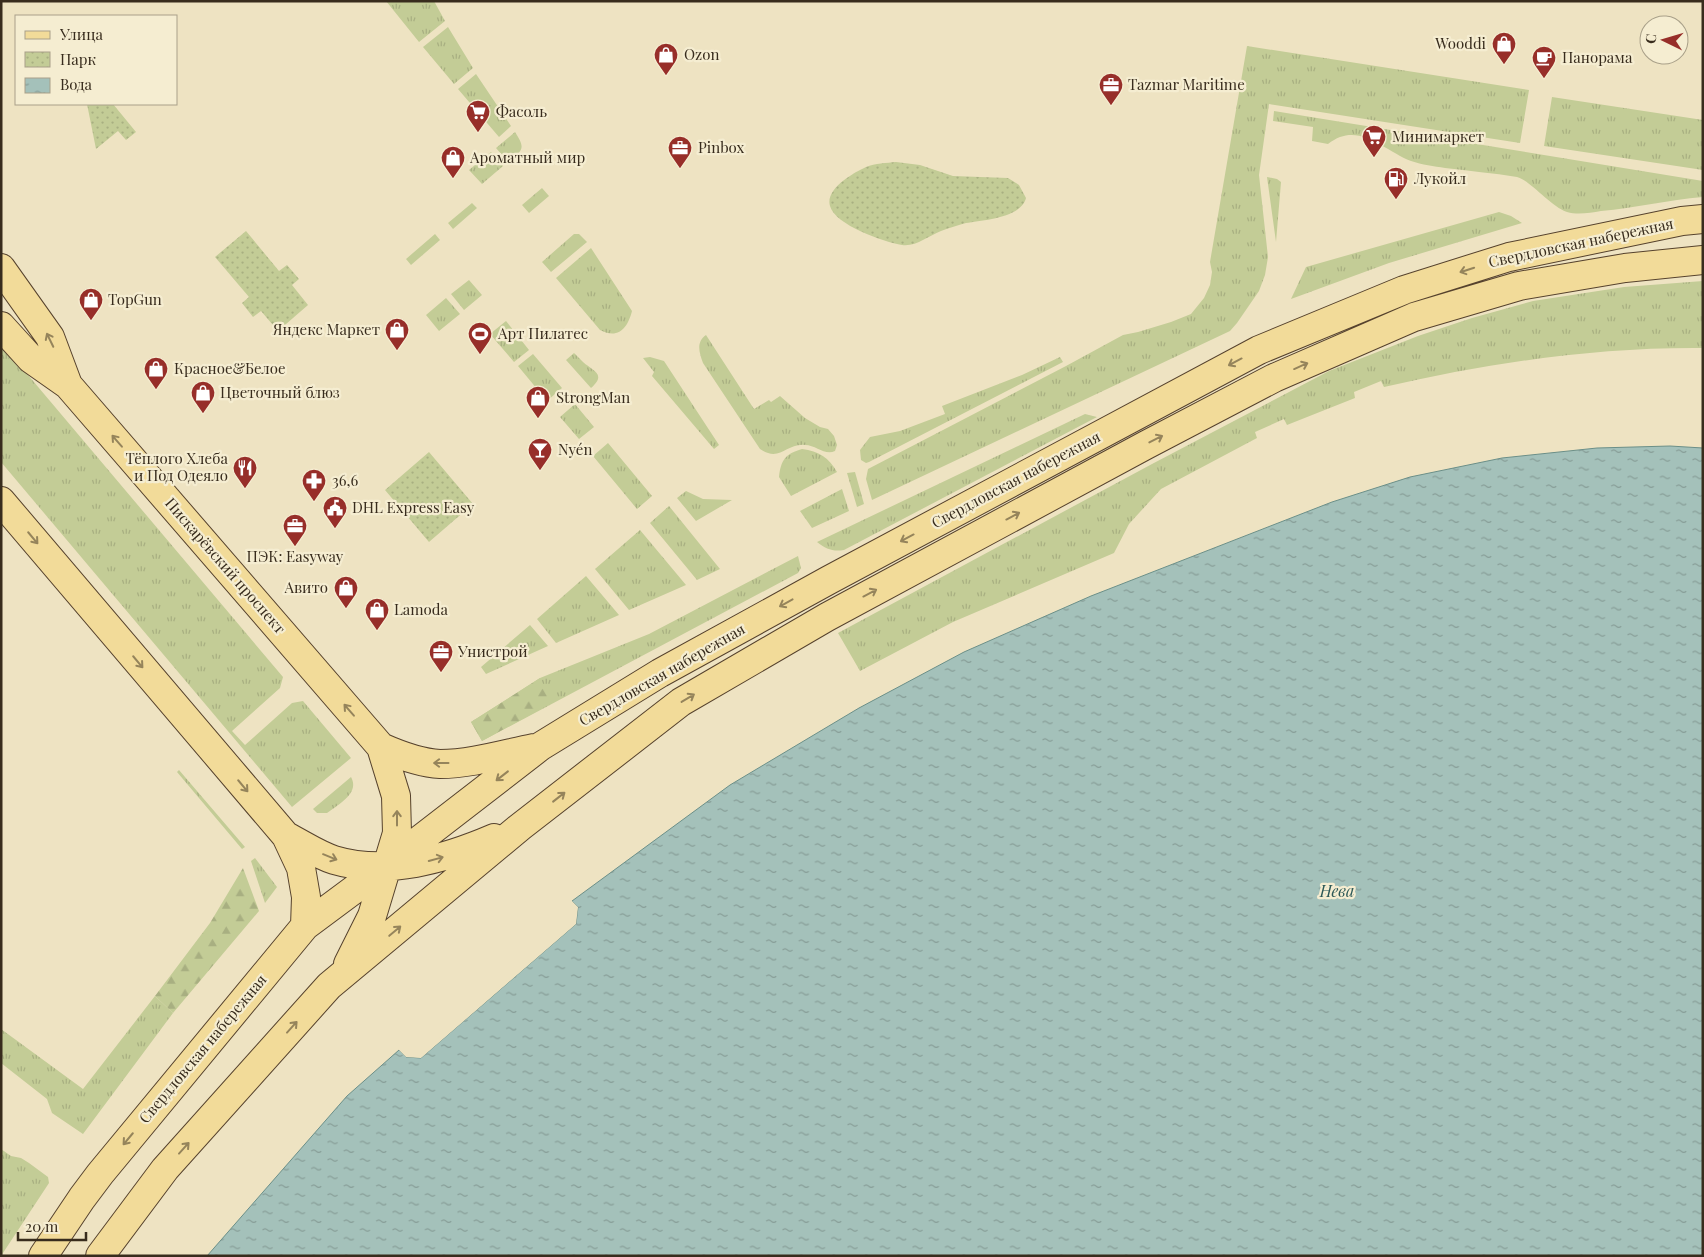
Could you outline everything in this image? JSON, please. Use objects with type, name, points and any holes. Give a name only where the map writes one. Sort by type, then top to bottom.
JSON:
[{"type":"main road","name":"Свердловская набережная","points":[[43,1256],[100,1174],[305,926],[541,746],[660,674],[828,580],[1259,350],[1404,290],[1509,256],[1682,221],[1703,219]]},
{"type":"main road","name":"Свердловская набережная","points":[[100,1256],[165,1169],[329,986],[520,826],[681,702],[844,607],[1146,444],[1274,378],[1414,317],[1519,286],[1625,268],[1703,260]]},
{"type":"main road","points":[[1,268],[50,337],[68,385]]},
{"type":"main road","name":"Пискарёвский проспект","points":[[1,326],[31,359],[68,385],[381,747],[396,796],[397,833],[387,865]]},
{"type":"main road","points":[[1,501],[286,836],[301,868],[306,897],[305,926]]},
{"type":"main road","name":"Пискарёвский проспект","points":[[381,747],[423,762],[439,764],[462,762],[541,746]]},
{"type":"main road","name":"Свердловская набережная","points":[[387,865],[426,861],[464,851],[520,826]]},
{"type":"main road","points":[[286,836],[334,860],[366,866],[387,865]]},
{"type":"main road","name":"Свердловская набережная","points":[[344,973],[372,916],[387,865]]},
{"type":"green space","points":[[386,1],[434,1],[445,21],[419,42]]},
{"type":"green space","points":[[448,27],[473,68],[454,84],[423,47]]},
{"type":"green space","points":[[1247,46],[1529,90],[1520,143],[1269,104],[1259,175],[1268,257],[1265,275],[1259,291],[1230,331],[872,500],[866,479],[868,469],[1123,335],[1171,322],[1191,314],[1204,298],[1210,285],[1212,272],[1210,262]]},
{"type":"green space","points":[[476,74],[511,126],[499,137],[458,89]]},
{"type":"green space","points":[[1552,97],[1703,120],[1703,170],[1544,146]]},
{"type":"green space","points":[[87,105],[114,105],[136,132],[126,140],[118,131],[96,149]]},
{"type":"green space","points":[[1274,111],[1703,181],[1703,197],[1588,213],[1571,213],[1561,209],[1528,183],[1517,177],[1419,164],[1370,139],[1360,136],[1339,137],[1328,144],[1312,141],[1313,127],[1273,121]]},
{"type":"green space","points":[[515,132],[522,146],[520,152],[508,162],[496,148]]},
{"type":"green space","points":[[491,152],[503,166],[482,184],[469,170]]},
{"type":"green space","points":[[896,162],[920,165],[953,176],[1008,178],[1019,185],[1026,198],[1023,205],[1009,214],[966,223],[941,231],[917,243],[907,245],[861,232],[841,220],[834,213],[830,206],[830,200],[841,182],[854,173],[870,166]]},
{"type":"green space","points":[[1267,177],[1281,182],[1276,242]]},
{"type":"green space","points":[[542,188],[549,196],[529,213],[522,205]]},
{"type":"green space","points":[[472,203],[477,208],[453,229],[448,223]]},
{"type":"green space","points":[[1499,212],[1511,216],[1522,223],[1389,263],[1291,299],[1306,267]]},
{"type":"green space","points":[[246,231],[279,271],[287,265],[299,279],[292,285],[308,305],[278,331],[261,311],[253,317],[242,303],[249,297],[215,257]]},
{"type":"green space","points":[[435,234],[440,240],[411,265],[406,259]]},
{"type":"green space","points":[[574,234],[579,234],[587,242],[551,272],[542,262]]},
{"type":"green space","points":[[591,248],[632,311],[625,327],[617,333],[612,334],[600,330],[556,278]]},
{"type":"green space","points":[[469,280],[482,295],[464,310],[451,294]]},
{"type":"green space","points":[[1703,281],[1703,348],[1622,350],[1542,358],[1423,378],[1384,387],[1381,381],[1354,392],[1355,398],[1287,425],[1284,419],[1255,432],[1257,438],[1161,489],[1129,524],[1114,553],[953,622],[860,671],[838,633],[1329,371],[1418,336],[1533,301],[1624,287]]},
{"type":"green space","points":[[446,298],[460,314],[439,331],[426,315]]},
{"type":"green space","points":[[506,321],[529,350],[514,362],[490,334]]},
{"type":"green space","points":[[706,335],[754,409],[780,396],[805,418],[820,427],[828,429],[834,436],[837,445],[835,451],[828,452],[805,445],[798,445],[773,454],[760,449],[703,363],[700,344]]},
{"type":"green space","points":[[1,343],[283,677],[280,688],[232,731],[245,745],[292,703],[303,701],[351,758],[292,807],[1,462]]},
{"type":"green space","points":[[574,353],[597,373],[598,379],[591,388],[566,360]]},
{"type":"green space","points":[[533,354],[562,388],[547,401],[518,366]]},
{"type":"green space","points":[[650,357],[664,361],[719,445],[714,449],[652,376],[654,372],[643,358]]},
{"type":"green space","points":[[1060,357],[1063,362],[869,462],[866,463],[861,460],[860,450],[870,437],[900,431],[945,414],[942,406],[1022,375]]},
{"type":"green space","points":[[575,404],[594,427],[579,439],[560,417]]},
{"type":"green space","points":[[1085,414],[1097,417],[844,550],[836,551],[817,542]]},
{"type":"green space","points":[[608,443],[652,496],[637,509],[593,456]]},
{"type":"green space","points":[[802,449],[814,451],[823,456],[837,472],[791,496],[779,477],[780,471],[785,458]]},
{"type":"green space","points":[[429,452],[473,504],[429,542],[385,490]]},
{"type":"green space","points":[[855,472],[864,504],[857,507],[847,473]]},
{"type":"green space","points":[[842,489],[849,511],[812,528],[800,511]]},
{"type":"green space","points":[[686,491],[703,499],[732,500],[696,521],[677,498]]},
{"type":"green space","points":[[669,506],[720,569],[697,580],[650,523]]},
{"type":"green space","points":[[640,530],[686,585],[629,610],[595,569]]},
{"type":"green space","points":[[798,556],[801,568],[798,573],[482,741],[471,722],[540,678],[649,634]]},
{"type":"green space","points":[[586,576],[619,615],[556,643],[537,619]]},
{"type":"green space","points":[[530,625],[548,646],[486,674],[481,667]]},
{"type":"green space","points":[[540,678],[552,703],[482,741],[471,722]]},
{"type":"green space","points":[[179,770],[245,847],[242,849],[177,772]]},
{"type":"green space","points":[[351,777],[353,788],[347,798],[327,813],[317,813],[313,809]]},
{"type":"green space","points":[[255,858],[277,887],[265,903],[251,861]]},
{"type":"green space","points":[[243,868],[259,911],[173,1013],[155,996],[210,923]]},
{"type":"green space","points":[[155,996],[173,1013],[83,1134],[52,1113],[47,1099],[1,1063],[1,1029],[83,1089]]},
{"type":"green space","points":[[1,1149],[11,1156],[21,1158],[29,1163],[48,1177],[49,1183],[1,1256]]},
{"type":"water","name":"Нева","points":[[1670,446],[1703,448],[1703,1256],[207,1256],[347,1096],[399,1050],[406,1057],[421,1058],[576,924],[578,907],[572,901],[730,785],[859,708],[964,652],[1091,596],[1332,502],[1410,477],[1502,458],[1597,448]]},
{"type":"pier","points":[[572,901],[578,907],[576,924],[421,1058],[406,1057],[399,1050],[401,1049],[407,1055],[420,1055],[573,923],[575,908],[570,903]]},
{"type":"place","name":"Wooddi","points":[[1504,65]]},
{"type":"place","name":"Ozon","points":[[666,76]]},
{"type":"place","name":"Панорама","points":[[1544,79]]},
{"type":"place","name":"Tazmar Maritime","points":[[1111,106]]},
{"type":"place","name":"Фасоль","points":[[478,133]]},
{"type":"place","name":"Минимаркет","points":[[1374,158]]},
{"type":"place","name":"Pinbox","points":[[680,169]]},
{"type":"place","name":"Ароматный мир","points":[[453,179]]},
{"type":"place","name":"Лукойл","points":[[1396,200]]},
{"type":"place","name":"TopGun","points":[[91,321]]},
{"type":"place","name":"Яндекс Маркет","points":[[397,351]]},
{"type":"place","name":"Арт Пилатес","points":[[480,355]]},
{"type":"place","name":"Красное&Белое","points":[[156,390]]},
{"type":"place","name":"Цветочный блюз","points":[[203,414]]},
{"type":"place","name":"StrongMan","points":[[538,419]]},
{"type":"place","name":"Nyén","points":[[540,471]]},
{"type":"place","name":"Тёплого Хлеба и Под Одеяло","points":[[245,489]]},
{"type":"place","name":"36,6","points":[[314,502]]},
{"type":"place","name":"DHL Express Easy","points":[[335,529]]},
{"type":"place","name":"ПЭК: Easyway","points":[[295,547]]},
{"type":"place","name":"Авито","points":[[346,609]]},
{"type":"place","name":"Lamoda","points":[[377,631]]},
{"type":"place","name":"Унистрой","points":[[441,673]]}]
